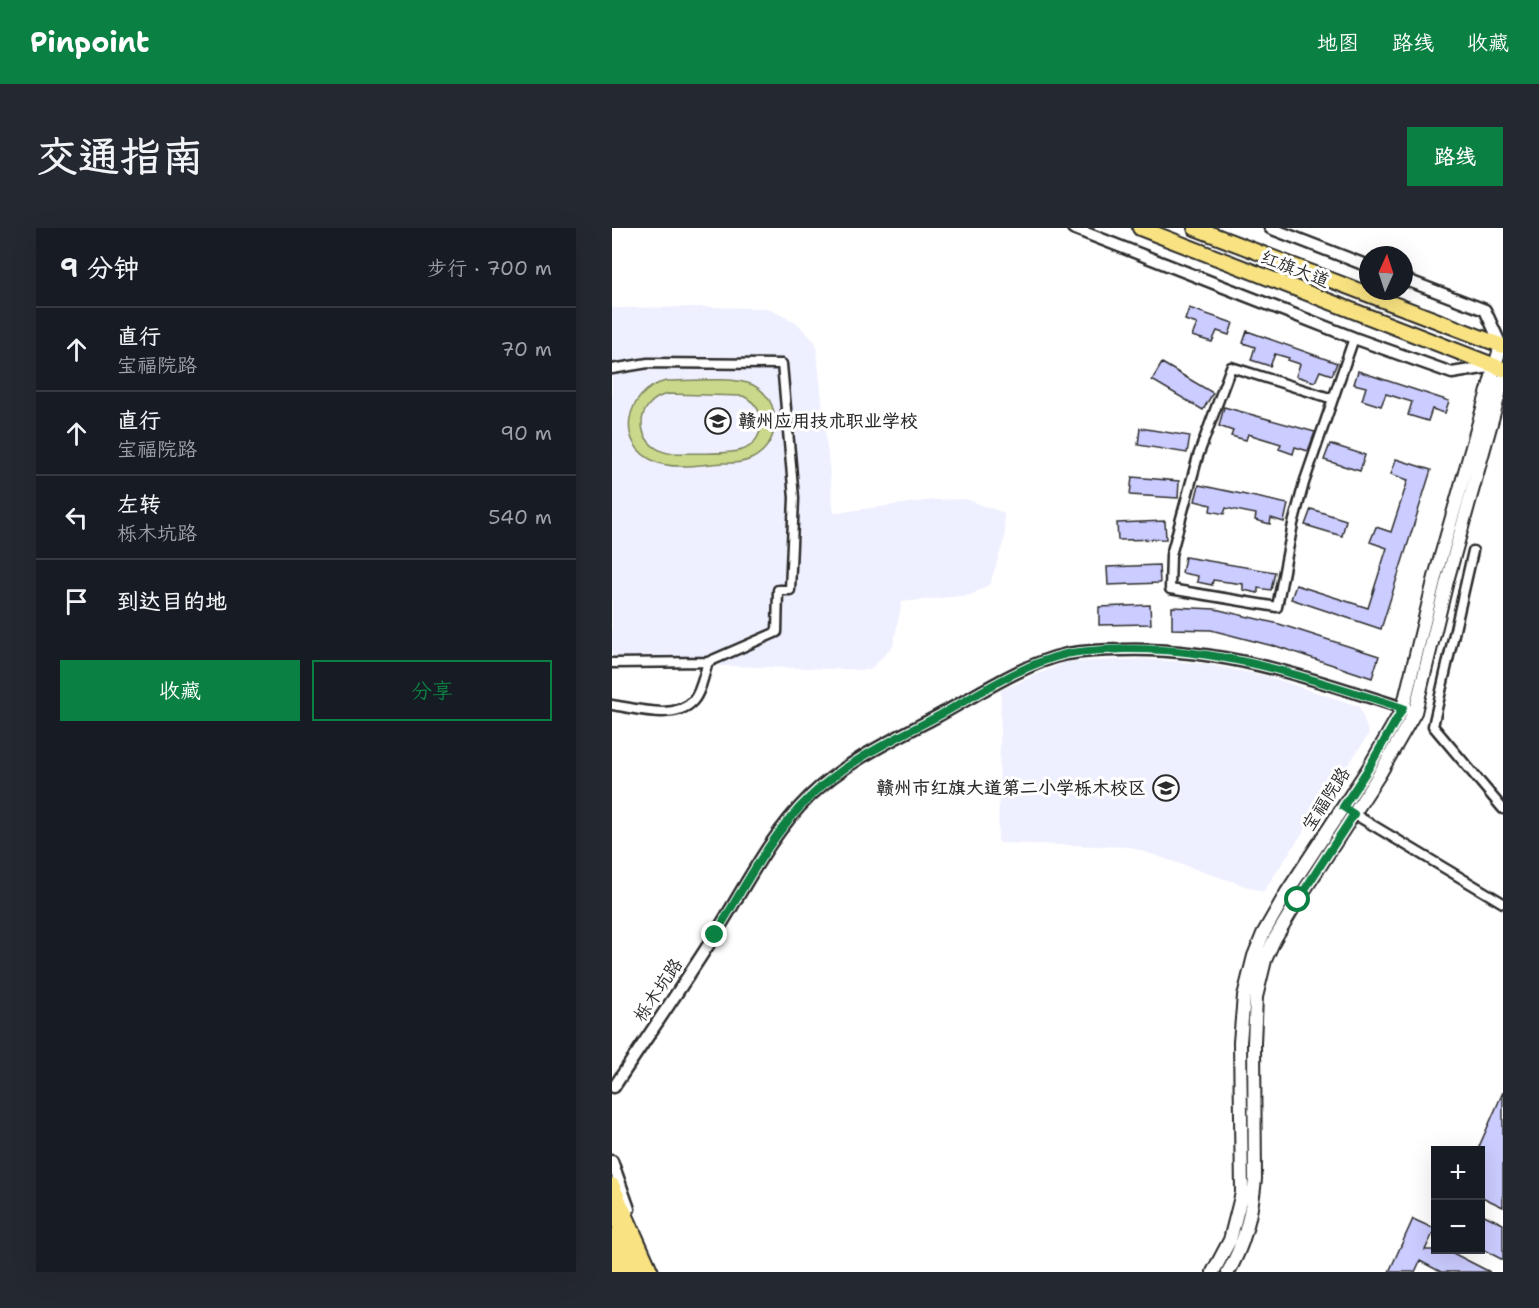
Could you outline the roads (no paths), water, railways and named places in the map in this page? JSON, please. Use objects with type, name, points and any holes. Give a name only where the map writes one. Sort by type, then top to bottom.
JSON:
[{"type":"main road","name":"红旗大道","points":[[1140,228],[1499,368]]},
{"type":"main road","name":"红旗大道","points":[[1195,228],[1502,346]]},
{"type":"main road","name":"宝福院路","points":[[1409,710],[1435,577],[1499,368],[1502,346]]},
{"type":"main road","name":"宝福院路","points":[[1228,1272],[1241,1247],[1247,1228],[1254,1187],[1254,1043],[1259,981],[1265,960],[1274,940],[1348,810],[1368,769],[1409,710],[1503,381]]},
{"type":"main road","name":"宝福院路","points":[[1213,1272],[1230,1240],[1242,1193],[1240,1042],[1248,978],[1263,934],[1287,892],[1348,810]]},
{"type":"main road","points":[[612,1185],[638,1272]]},
{"type":"main road","points":[[619,1204],[653,1272]]},
{"type":"main road","points":[[612,1236],[626,1272]]},
{"type":"main road","points":[[612,1261],[616,1272]]},
{"type":"street","points":[[1073,228],[1354,338],[1452,373],[1499,368]]},
{"type":"street","points":[[1270,228],[1359,263]]},
{"type":"street","points":[[1413,282],[1485,310],[1502,346]]},
{"type":"street","points":[[1333,399],[1231,367],[1198,456],[1171,555],[1170,589],[1276,607],[1293,524],[1354,338]]},
{"type":"street","points":[[612,369],[648,363],[782,364],[795,498],[790,590],[778,590],[777,632],[708,662],[612,663]]},
{"type":"street","points":[[1473,551],[1433,726],[1503,809]]},
{"type":"street","name":"栎木坑路","points":[[614,1087],[715,935],[774,839],[809,797],[844,768],[1033,666],[1066,654],[1100,650],[1149,649],[1215,655],[1308,678],[1409,710]]},
{"type":"street","points":[[612,705],[671,713],[682,709],[693,701],[708,662]]},
{"type":"street","points":[[1348,810],[1503,903]]},
{"type":"street","points":[[612,1161],[619,1204]]},
{"type":"place","name":"赣州应用技术职业学校","points":[[718,421]]},
{"type":"place","name":"赣州市红旗大道第二小学栎木校区","points":[[1166,788]]}]
